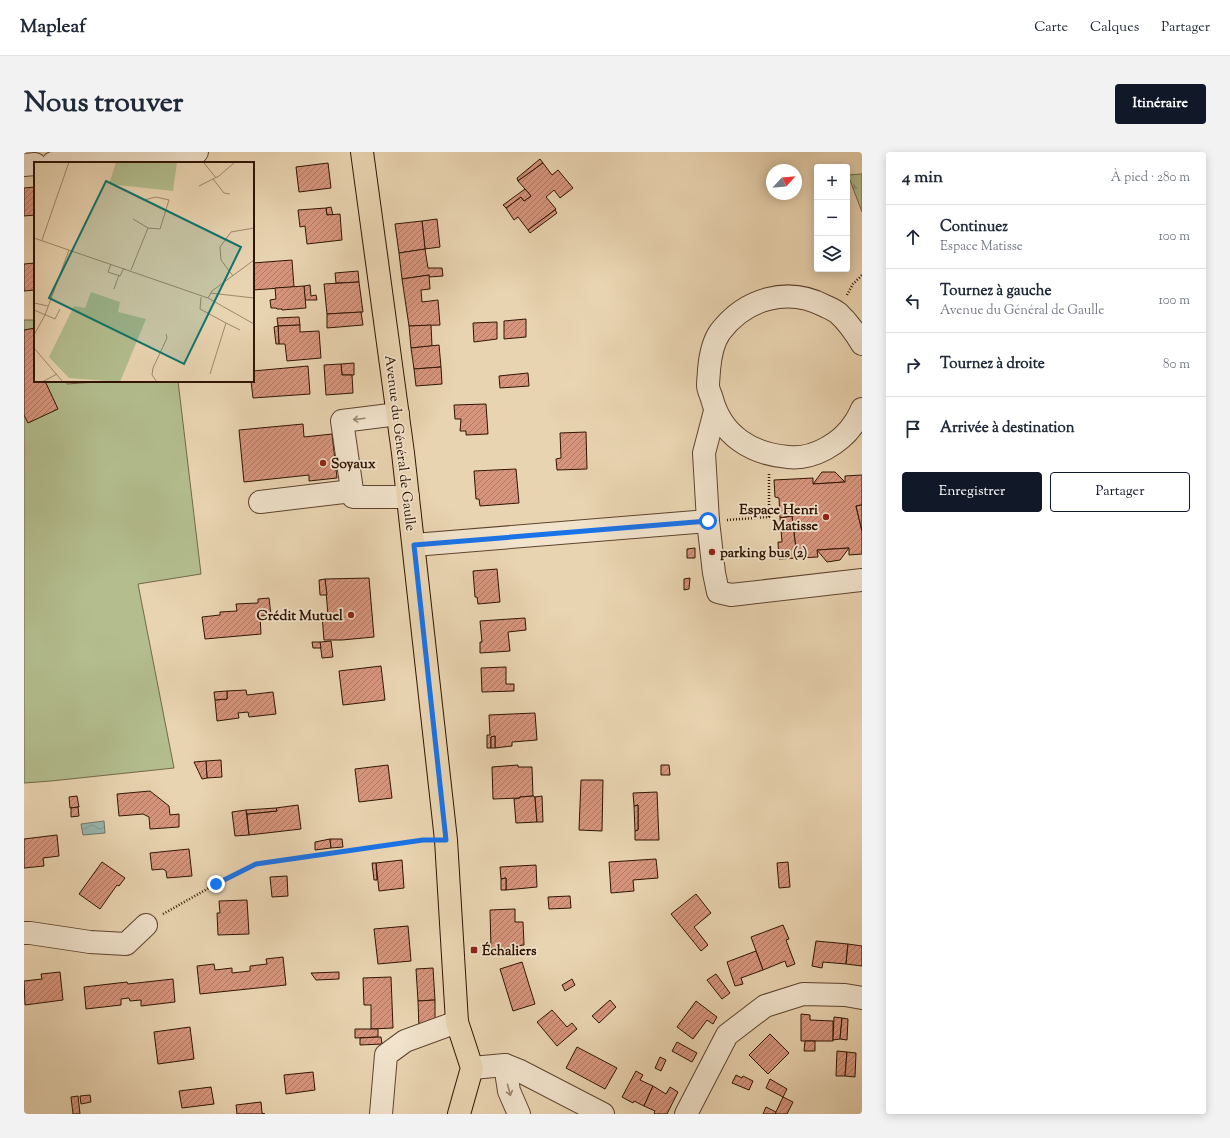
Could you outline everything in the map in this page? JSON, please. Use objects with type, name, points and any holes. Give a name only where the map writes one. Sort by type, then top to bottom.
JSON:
[{"type":"main road","name":"Avenue du Général de Gaulle","points":[[362,152],[398,414],[414,545],[446,840],[457,1022],[472,1068]]},
{"type":"main road","points":[[459,1114],[472,1068]]},
{"type":"street","points":[[66,162],[197,152]]},
{"type":"street","points":[[24,165],[34,164]]},
{"type":"street","points":[[860,419],[843,437],[828,448],[810,455],[791,458],[773,456],[754,450],[738,440],[725,427],[715,411],[708,385],[710,358],[720,334],[737,314],[761,300],[787,296],[813,300],[837,312],[852,327],[862,344]]},
{"type":"street","points":[[715,411],[704,453],[708,521],[714,573],[718,592],[731,595],[862,580]]},
{"type":"street","points":[[398,414],[342,420],[353,497],[408,497]]},
{"type":"street","points":[[260,502],[352,490]]},
{"type":"street","points":[[414,545],[708,521]]},
{"type":"street","points":[[24,933],[90,942],[126,944],[146,925]]},
{"type":"street","points":[[686,1114],[727,1035],[765,1006],[803,994],[845,994],[862,998]]},
{"type":"street","points":[[381,1114],[386,1055],[405,1041],[457,1022]]},
{"type":"street","points":[[505,1064],[509,1091],[519,1114]]},
{"type":"street","points":[[472,1068],[505,1064],[603,1114]]},
{"type":"path","points":[[837,312],[853,284],[862,275]]},
{"type":"path","points":[[708,521],[770,517],[768,476],[773,456]]},
{"type":"path","points":[[146,925],[216,884],[256,864],[423,840],[446,840]]},
{"type":"green space","points":[[862,174],[862,212],[850,180],[850,175]]},
{"type":"green space","points":[[24,320],[34,320],[34,382],[66,382],[67,384],[95,382],[178,382],[201,574],[138,584],[174,768],[24,783]]},
{"type":"water","points":[[104,821],[105,833],[83,835],[81,824]]},
{"type":"building","points":[[540,159],[543,163],[518,181],[517,178]]},
{"type":"building","points":[[328,163],[331,188],[299,192],[296,167]]},
{"type":"building","points":[[543,163],[552,175],[558,170],[573,188],[560,198],[554,190],[546,197],[556,209],[528,230],[518,217],[514,220],[506,208],[521,197],[524,201],[531,196],[518,181]]},
{"type":"building","points":[[34,187],[34,215],[24,216],[24,188]]},
{"type":"building","points":[[525,189],[531,196],[524,201],[521,197],[506,208],[503,205]]},
{"type":"building","points":[[331,207],[333,215],[327,215],[326,208]]},
{"type":"building","points":[[326,208],[327,215],[340,214],[342,240],[307,244],[305,226],[300,227],[298,210]]},
{"type":"building","points":[[555,210],[557,213],[530,233],[528,230]]},
{"type":"building","points":[[437,219],[440,247],[425,249],[422,221]]},
{"type":"building","points":[[422,221],[425,249],[399,253],[395,224]]},
{"type":"building","points":[[425,249],[428,268],[442,268],[443,276],[429,277],[429,275],[402,279],[399,253]]},
{"type":"building","points":[[292,260],[294,287],[254,290],[254,263]]},
{"type":"building","points":[[34,263],[34,290],[24,291],[24,264]]},
{"type":"building","points":[[358,271],[359,282],[336,283],[335,273]]},
{"type":"building","points":[[429,275],[430,289],[421,290],[422,302],[438,300],[440,325],[409,326],[402,279]]},
{"type":"building","points":[[359,282],[363,312],[327,314],[324,284]]},
{"type":"building","points":[[310,285],[311,296],[316,295],[317,300],[305,300],[304,286]]},
{"type":"building","points":[[304,286],[306,308],[282,310],[271,308],[270,300],[276,299],[275,288]]},
{"type":"building","points":[[361,312],[363,325],[327,328],[327,314]]},
{"type":"building","points":[[299,317],[300,325],[278,326],[277,318]]},
{"type":"building","points":[[526,319],[526,337],[504,339],[504,321]]},
{"type":"building","points":[[497,322],[497,339],[474,342],[473,323]]},
{"type":"building","points":[[300,325],[300,332],[319,331],[321,358],[287,361],[285,344],[279,344],[278,326]]},
{"type":"building","points":[[431,325],[432,346],[411,348],[409,326]]},
{"type":"building","points":[[278,326],[279,344],[276,344],[274,327]]},
{"type":"building","points":[[34,328],[34,382],[45,382],[58,409],[28,423],[24,415],[24,330]]},
{"type":"building","points":[[439,345],[441,367],[414,369],[411,348]]},
{"type":"building","points":[[354,363],[354,375],[342,375],[341,364]]},
{"type":"building","points":[[341,364],[342,375],[352,375],[353,393],[326,395],[324,365]]},
{"type":"building","points":[[308,366],[310,394],[253,398],[251,382],[254,382],[254,371]]},
{"type":"building","points":[[441,367],[442,384],[416,386],[414,369]]},
{"type":"building","points":[[528,373],[529,386],[500,388],[499,376]]},
{"type":"building","points":[[486,404],[488,434],[466,435],[466,431],[460,431],[461,419],[455,419],[454,405]]},
{"type":"building","points":[[303,424],[304,437],[332,434],[337,478],[309,481],[309,475],[244,482],[239,430]]},
{"type":"building","points":[[586,432],[587,469],[557,470],[556,459],[561,458],[560,433]]},
{"type":"building","points":[[516,469],[519,503],[480,506],[479,499],[476,499],[474,471]]},
{"type":"building","points":[[822,472],[835,472],[845,482],[813,484]]},
{"type":"building","name":"Espace Henri Matisse","points":[[862,475],[862,505],[856,506],[862,531],[862,554],[849,555],[849,548],[817,550],[818,557],[797,558],[792,516],[780,518],[779,498],[775,497],[774,480],[813,478],[813,484],[845,482],[845,476]]},
{"type":"building","points":[[862,505],[862,531],[856,506]]},
{"type":"building","points":[[792,516],[797,558],[779,559],[778,542],[782,542],[780,518]]},
{"type":"building","points":[[695,548],[695,558],[687,558],[687,549]]},
{"type":"building","points":[[849,548],[840,560],[827,562],[817,550]]},
{"type":"building","points":[[497,569],[500,602],[478,604],[477,597],[475,597],[473,571]]},
{"type":"building","points":[[369,578],[374,637],[324,640],[322,615],[328,615],[325,579]]},
{"type":"building","points":[[690,578],[689,589],[684,590],[684,579]]},
{"type":"building","points":[[325,579],[327,595],[320,595],[319,580]]},
{"type":"building","points":[[269,598],[271,615],[260,616],[261,634],[205,639],[202,617],[220,615],[220,612],[237,611],[236,604],[258,603],[258,599]]},
{"type":"building","points":[[525,618],[526,630],[508,632],[510,651],[480,653],[480,642],[482,642],[480,621]]},
{"type":"building","points":[[331,641],[333,657],[322,658],[320,642]]},
{"type":"building","points":[[312,642],[320,642],[321,648],[313,648]]},
{"type":"building","points":[[381,666],[385,700],[343,705],[339,671]]},
{"type":"building","points":[[506,667],[506,684],[514,684],[514,691],[482,692],[481,668]]},
{"type":"building","points":[[246,690],[247,695],[273,692],[276,714],[249,717],[248,712],[238,713],[239,718],[217,721],[215,700],[227,699],[227,691]]},
{"type":"building","points":[[227,691],[227,699],[215,700],[214,692]]},
{"type":"building","points":[[535,713],[537,740],[512,742],[512,746],[495,748],[495,736],[491,737],[491,748],[487,748],[487,735],[490,735],[489,715]]},
{"type":"building","points":[[495,736],[495,748],[491,748],[491,737]]},
{"type":"building","points":[[221,760],[222,777],[207,778],[206,761]]},
{"type":"building","points":[[206,761],[207,778],[202,779],[194,762]]},
{"type":"building","points":[[388,765],[392,798],[359,802],[355,769]]},
{"type":"building","points":[[518,765],[518,767],[532,767],[533,796],[493,799],[492,767]]},
{"type":"building","points":[[661,765],[669,765],[670,775],[661,775]]},
{"type":"building","points":[[581,780],[603,780],[602,831],[579,830]]},
{"type":"building","points":[[150,791],[169,806],[170,815],[179,814],[179,827],[150,829],[149,817],[143,814],[119,816],[117,794]]},
{"type":"building","points":[[657,792],[659,840],[635,840],[635,831],[638,830],[638,805],[634,806],[633,793]]},
{"type":"building","points":[[77,796],[79,807],[70,808],[69,797]]},
{"type":"building","points":[[542,796],[543,822],[537,822],[535,797]]},
{"type":"building","points":[[535,797],[537,822],[516,823],[514,799]]},
{"type":"building","points":[[298,805],[301,829],[249,835],[247,814],[277,811],[276,808]]},
{"type":"building","points":[[638,805],[638,830],[635,831],[634,806]]},
{"type":"building","points":[[78,807],[79,816],[71,817],[71,808]]},
{"type":"building","points":[[276,808],[277,811],[247,814],[246,810]]},
{"type":"building","points":[[246,810],[249,835],[235,836],[232,812]]},
{"type":"building","points":[[57,835],[59,856],[43,858],[44,866],[24,868],[24,839]]},
{"type":"building","points":[[330,839],[331,848],[315,850],[315,842]]},
{"type":"building","points":[[330,839],[342,839],[343,847],[331,848]]},
{"type":"building","points":[[189,849],[192,876],[167,878],[166,871],[163,869],[152,870],[150,853]]},
{"type":"building","points":[[656,859],[658,878],[633,880],[634,891],[611,893],[609,862]]},
{"type":"building","points":[[402,860],[404,888],[379,891],[376,863]]},
{"type":"building","points":[[102,862],[125,878],[119,886],[117,885],[100,909],[79,894]]},
{"type":"building","points":[[788,862],[790,887],[779,888],[777,863]]},
{"type":"building","points":[[372,863],[376,863],[377,880],[374,880]]},
{"type":"building","points":[[536,865],[537,887],[506,890],[506,878],[501,879],[500,867]]},
{"type":"building","points":[[287,876],[288,896],[272,897],[270,877]]},
{"type":"building","points":[[506,878],[506,890],[501,890],[501,879]]},
{"type":"building","points":[[696,894],[711,913],[694,927],[708,945],[701,951],[671,914]]},
{"type":"building","points":[[570,896],[571,908],[549,909],[548,897]]},
{"type":"building","points":[[247,900],[249,934],[218,935],[217,913],[220,913],[219,901]]},
{"type":"building","points":[[515,909],[515,922],[523,922],[524,945],[516,946],[516,948],[491,949],[490,910]]},
{"type":"building","points":[[783,925],[789,939],[786,940],[795,964],[787,967],[785,961],[763,970],[751,937]]},
{"type":"building","points":[[408,926],[411,961],[378,964],[374,929]]},
{"type":"building","points":[[816,941],[848,944],[846,964],[823,962],[822,968],[812,966]]},
{"type":"building","points":[[848,944],[862,946],[862,966],[846,964]]},
{"type":"building","points":[[756,951],[763,970],[741,978],[743,984],[735,986],[727,962]]},
{"type":"building","points":[[283,957],[286,985],[200,994],[197,966],[214,964],[215,970],[232,968],[232,973],[250,971],[250,966],[267,964],[266,959]]},
{"type":"building","points":[[522,962],[535,1004],[513,1011],[500,969]]},
{"type":"building","points":[[433,968],[435,1000],[418,1001],[416,969]]},
{"type":"building","points":[[60,972],[63,1000],[25,1005],[24,981],[42,979],[41,974]]},
{"type":"building","points":[[339,972],[339,979],[316,980],[311,973]]},
{"type":"building","points":[[716,974],[730,993],[722,999],[707,980]]},
{"type":"building","points":[[391,977],[393,1028],[371,1029],[371,1005],[364,1005],[363,978]]},
{"type":"building","points":[[173,979],[175,1002],[141,1006],[141,1000],[130,1001],[129,998],[121,999],[121,1005],[86,1009],[84,987]]},
{"type":"building","points":[[572,979],[575,985],[565,991],[562,985]]},
{"type":"building","points":[[435,1000],[435,1022],[419,1028],[418,1001]]},
{"type":"building","points":[[610,1000],[616,1007],[599,1023],[592,1016]]},
{"type":"building","points":[[696,1001],[717,1017],[713,1024],[707,1020],[693,1039],[677,1027]]},
{"type":"building","points":[[552,1010],[567,1027],[572,1023],[577,1029],[557,1046],[537,1022]]},
{"type":"building","points":[[801,1014],[810,1015],[810,1020],[833,1021],[833,1041],[801,1041]]},
{"type":"building","points":[[834,1017],[842,1018],[840,1039],[833,1040]]},
{"type":"building","points":[[842,1018],[848,1019],[847,1040],[840,1039]]},
{"type":"building","points":[[190,1027],[194,1059],[158,1064],[154,1032]]},
{"type":"building","points":[[355,1029],[378,1029],[378,1037],[355,1038]]},
{"type":"building","points":[[770,1034],[789,1053],[768,1074],[749,1055]]},
{"type":"building","points":[[381,1037],[382,1044],[360,1045],[360,1038]]},
{"type":"building","points":[[805,1041],[815,1041],[815,1051],[804,1051]]},
{"type":"building","points":[[677,1042],[697,1053],[692,1062],[672,1051]]},
{"type":"building","points":[[577,1047],[617,1068],[605,1089],[566,1068]]},
{"type":"building","points":[[837,1051],[847,1052],[845,1076],[836,1076]]},
{"type":"building","points":[[847,1052],[856,1053],[855,1077],[845,1076]]},
{"type":"building","points":[[660,1057],[666,1060],[661,1071],[655,1068]]},
{"type":"building","points":[[636,1071],[643,1075],[640,1080],[653,1086],[644,1106],[634,1101],[633,1103],[622,1097]]},
{"type":"building","points":[[313,1072],[315,1090],[286,1094],[284,1075]]},
{"type":"building","points":[[736,1075],[742,1078],[743,1076],[753,1081],[749,1090],[732,1083]]},
{"type":"building","points":[[770,1079],[787,1089],[783,1097],[766,1088]]},
{"type":"building","points":[[653,1086],[666,1094],[670,1087],[678,1092],[667,1114],[655,1114],[655,1111],[644,1106]]},
{"type":"building","points":[[211,1087],[214,1104],[182,1108],[179,1091]]},
{"type":"building","points":[[90,1095],[91,1102],[81,1104],[80,1096]]},
{"type":"building","points":[[78,1096],[80,1114],[73,1114],[71,1097]]},
{"type":"building","points":[[783,1097],[793,1102],[787,1114],[775,1114]]},
{"type":"building","points":[[261,1102],[262,1113],[265,1114],[237,1114],[236,1105]]},
{"type":"building","points":[[766,1107],[776,1112],[775,1114],[763,1114]]},
{"type":"place","name":"Soyaux","points":[[323,463]]},
{"type":"place","name":"Espace Henri Matisse","points":[[826,517]]},
{"type":"place","name":"parking bus (2)","points":[[712,552]]},
{"type":"place","name":"Crédit Mutuel","points":[[351,615]]},
{"type":"place","name":"Échaliers","points":[[474,950]]},
{"type":"route","points":[[216,884],[256,864],[423,840],[446,840],[414,545],[708,521]]}]
